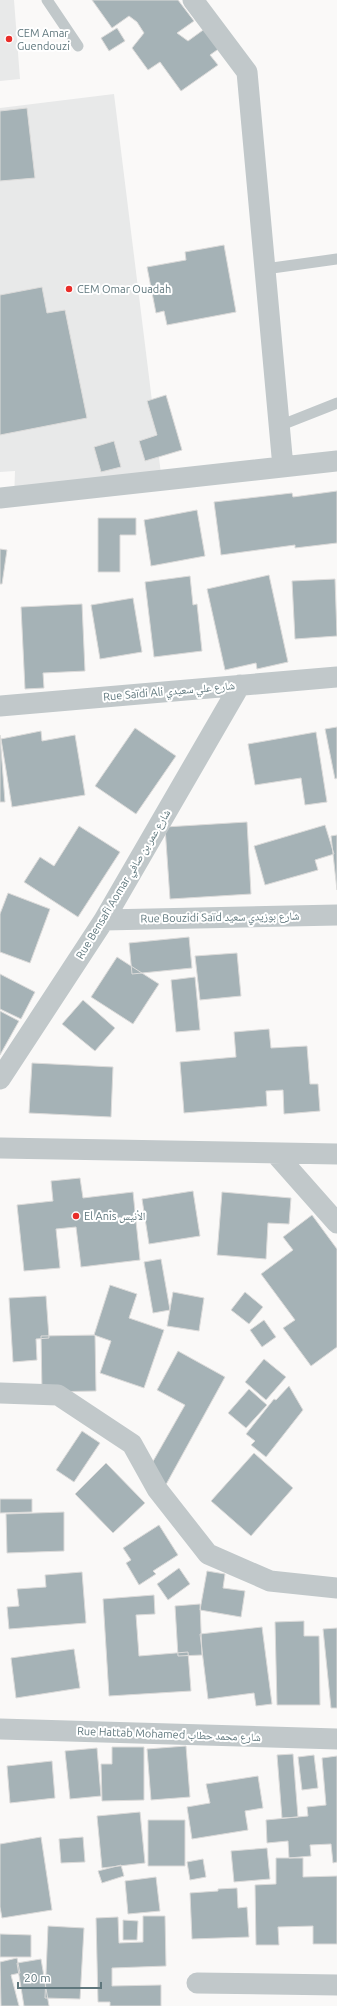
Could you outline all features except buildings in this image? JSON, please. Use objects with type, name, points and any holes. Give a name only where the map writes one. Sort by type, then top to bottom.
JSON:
[{"type":"street","points":[[193,0],[247,72],[283,467]]},
{"type":"street","points":[[0,498],[337,461]]},
{"type":"street","name":"Rue Saïdi Ali شارع علي سعيدي","points":[[0,706],[337,676]]},
{"type":"street","name":"Rue Bensafi Aomar شارع عمر بن صافي","points":[[0,1079],[104,920],[240,685]]},
{"type":"street","name":"Rue Bouzidi Saïd شارع بوزيدي سعيد","points":[[104,920],[337,915]]},
{"type":"street","points":[[0,1148],[337,1154]]},
{"type":"street","points":[[275,1153],[337,1222]]},
{"type":"street","points":[[0,1393],[58,1395],[132,1444],[157,1489],[208,1554],[270,1581],[337,1588]]},
{"type":"street","name":"Rue Hattab Mohamed شارع محمد حطاب","points":[[0,1729],[337,1739]]},
{"type":"street","points":[[197,1982],[337,1985]]},
{"type":"lane","points":[[47,0],[78,46]]},
{"type":"lane","points":[[265,269],[337,259]]},
{"type":"lane","points":[[279,426],[337,403]]},
{"type":"shaded area","name":"CEM Amar Guendouzi","points":[[0,0],[14,0],[20,79],[0,81]]},
{"type":"shaded area","name":"CEM Omar Ouadah","points":[[114,94],[162,482],[14,500],[15,471],[0,472],[0,108]]},
{"type":"place","name":"CEM Amar Guendouzi","points":[[9,39]]},
{"type":"place","name":"CEM Omar Ouadah","points":[[69,289]]},
{"type":"place","name":"El Anis الأنيس","points":[[76,1216]]}]
